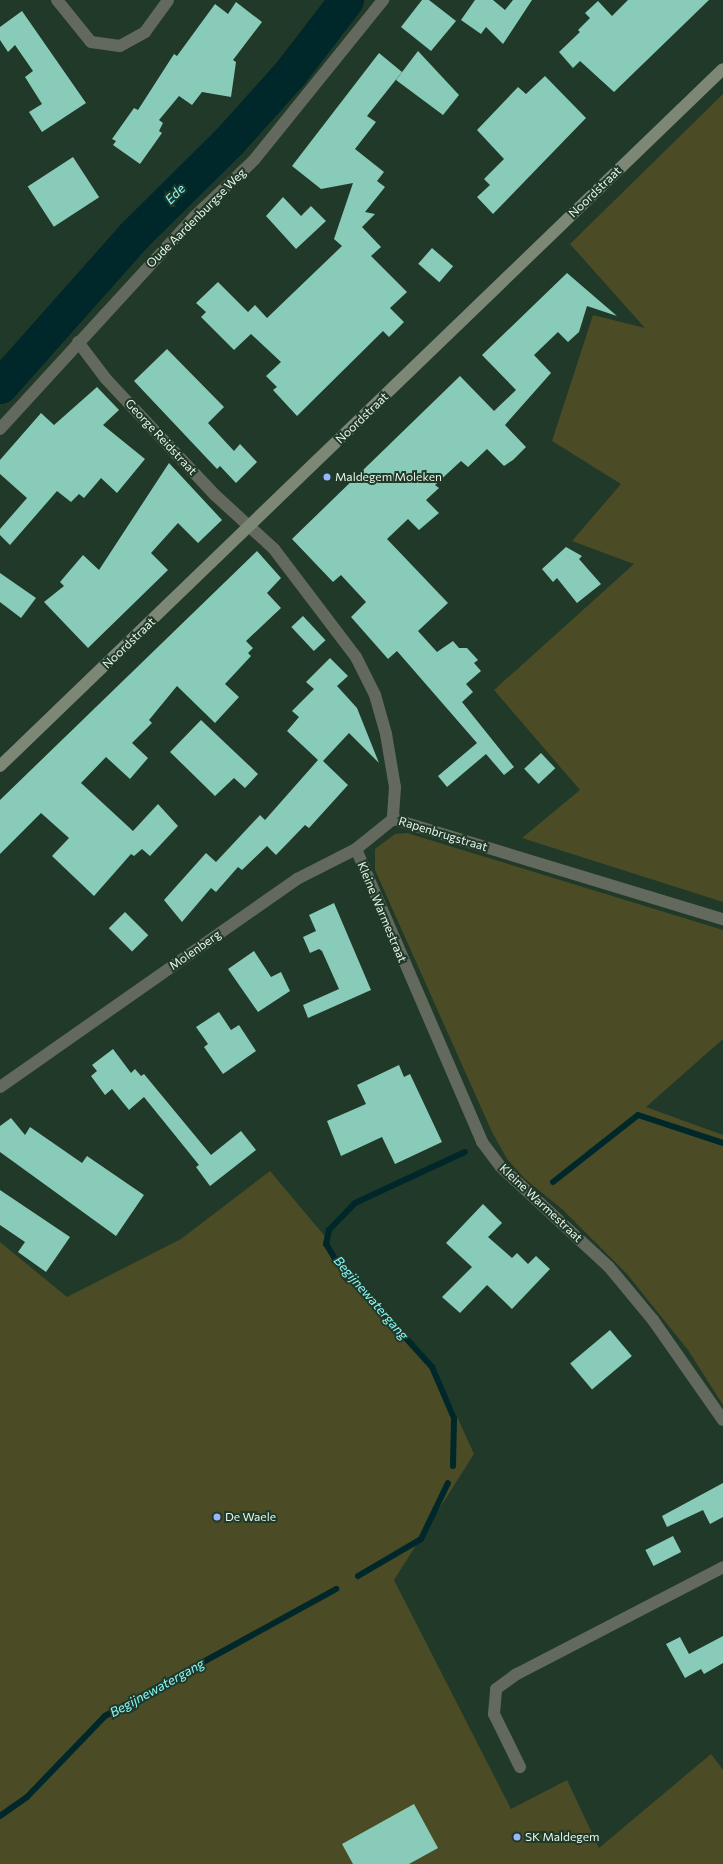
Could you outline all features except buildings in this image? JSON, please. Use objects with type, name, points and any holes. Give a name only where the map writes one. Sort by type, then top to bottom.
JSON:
[{"type":"street","points":[[57,0],[91,42],[120,46],[145,32],[168,0]]},
{"type":"street","name":"Oude Aardenburgse Weg","points":[[0,429],[78,342],[195,216],[254,160],[383,0]]},
{"type":"street","name":"Noordstraat","points":[[1,762],[249,528],[723,69]]},
{"type":"street","name":"George Reidstraat","points":[[78,342],[106,379],[249,528]]},
{"type":"street","name":"Rapenbrugstraat","points":[[249,528],[274,549],[356,657],[375,695],[386,734],[395,787],[393,819],[723,920]]},
{"type":"street","name":"Molenberg","points":[[0,1087],[297,879],[356,849],[393,819]]},
{"type":"street","name":"Kleine Warmestraat","points":[[356,849],[482,1142],[500,1167],[609,1267],[653,1320],[723,1420]]},
{"type":"street","points":[[520,1767],[494,1714],[496,1689],[517,1674],[723,1566]]},
{"type":"shaded area","points":[[723,94],[723,902],[522,838],[580,790],[494,690],[634,564],[572,541],[621,484],[552,441],[593,315],[645,328],[570,244]]},
{"type":"shaded area","points":[[407,833],[723,930],[723,1039],[646,1107],[723,1135],[723,1405],[688,1350],[627,1274],[562,1209],[525,1179],[507,1159],[492,1132],[375,870],[375,849],[395,834]]},
{"type":"shaded area","name":"De Waele","points":[[270,1171],[323,1234],[354,1282],[435,1368],[474,1454],[394,1580],[511,1809],[567,1780],[599,1848],[711,1754],[723,1770],[723,1864],[0,1864],[0,1242],[67,1297],[181,1239]]},
{"type":"waterway","name":"Ede","points":[[0,386],[134,235],[229,141],[290,73],[346,0]]},
{"type":"waterway","name":"Begijnewatergang","points":[[553,1182],[638,1115],[723,1143]]},
{"type":"waterway","name":"Begijnewatergang","points":[[453,1466],[454,1418],[432,1367],[337,1262],[326,1244],[329,1230],[355,1203],[465,1152]]},
{"type":"waterway","name":"Begijnewatergang","points":[[358,1576],[421,1539],[448,1483]]},
{"type":"waterway","name":"Begijnewatergang","points":[[0,1816],[27,1797],[105,1716],[336,1589]]},
{"type":"place","name":"Maldegem Moleken","points":[[327,477]]},
{"type":"place","name":"De Waele","points":[[217,1517]]},
{"type":"place","name":"SK Maldegem","points":[[517,1837]]}]
